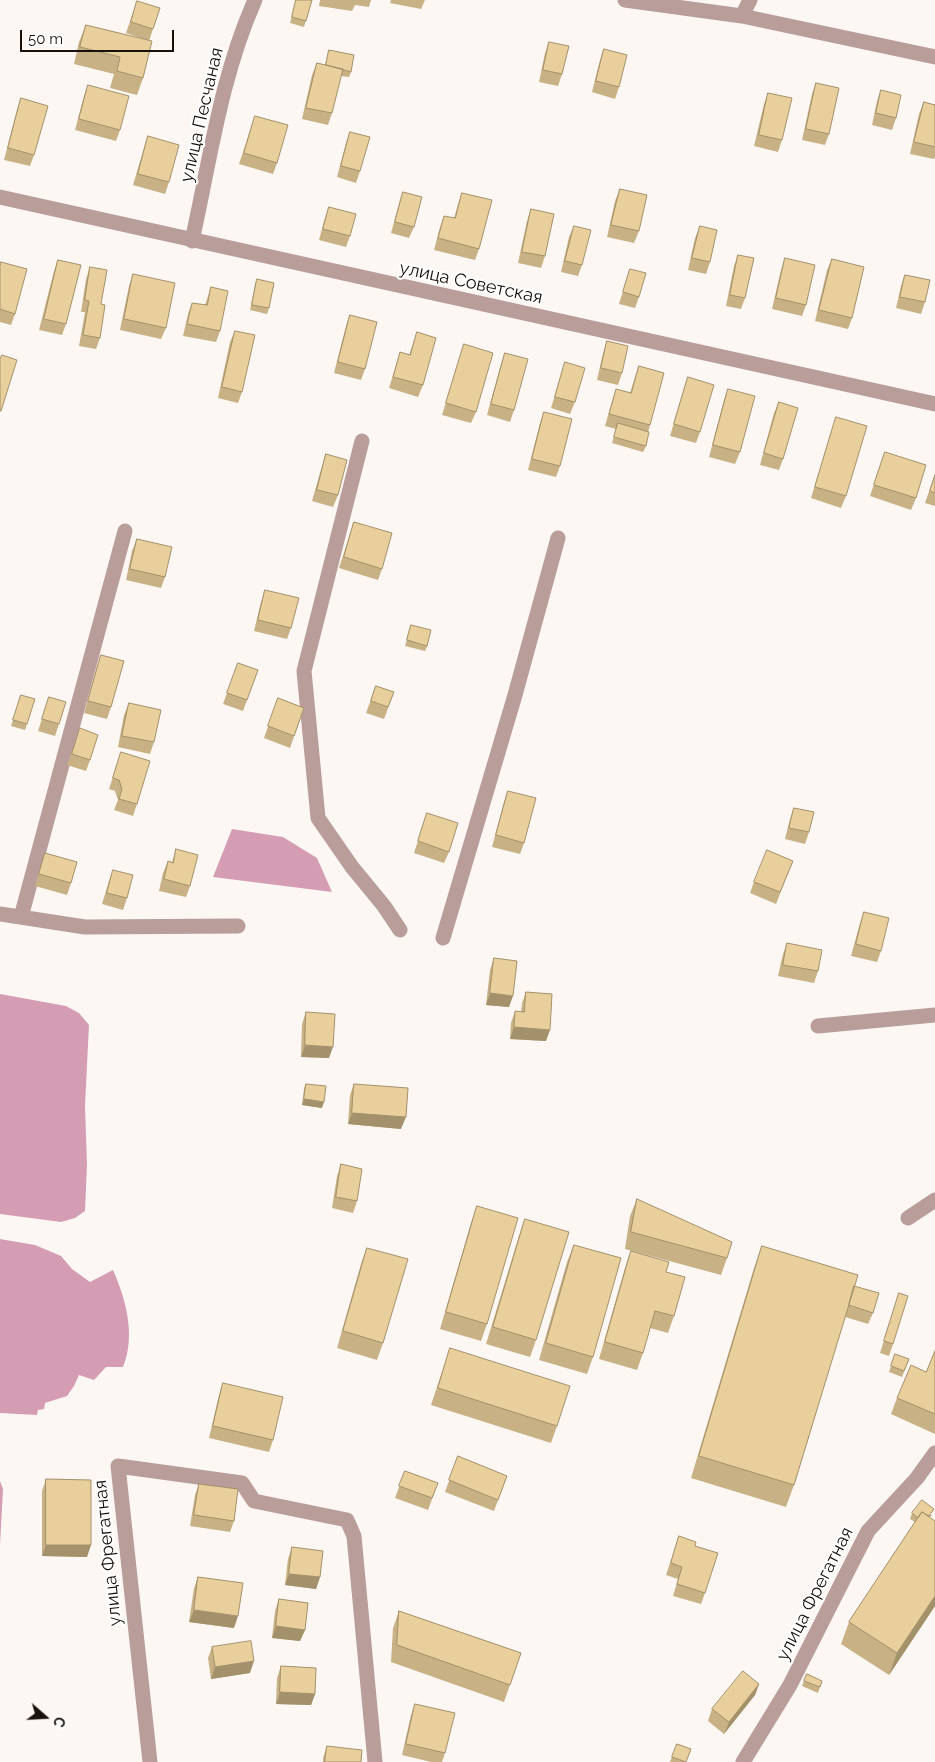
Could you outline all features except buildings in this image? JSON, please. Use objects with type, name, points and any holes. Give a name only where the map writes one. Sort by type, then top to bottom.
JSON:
[{"type":"street","name":"улица Песчаная","points":[[192,241],[227,78],[255,0]]},
{"type":"street","points":[[625,0],[742,16],[935,56]]},
{"type":"street","points":[[742,16],[750,0]]},
{"type":"street","name":"улица Советская","points":[[0,197],[935,404]]},
{"type":"street","points":[[362,441],[304,671],[318,818],[352,867],[384,906],[400,930]]},
{"type":"street","points":[[21,917],[125,531]]},
{"type":"street","points":[[443,938],[516,695],[558,538]]},
{"type":"street","points":[[0,914],[85,927],[238,926]]},
{"type":"street","points":[[818,1026],[935,1015]]},
{"type":"street","points":[[908,1218],[935,1200]]},
{"type":"street","name":"улица Фрегатная","points":[[743,1762],[790,1685],[868,1531],[916,1478],[935,1453]]},
{"type":"street","name":"улица Фрегатная","points":[[150,1762],[118,1466],[242,1483],[254,1501],[347,1520],[354,1536],[375,1762]]},
{"type":"shaded area","points":[[232,829],[283,837],[317,858],[332,892],[213,877]]},
{"type":"shaded area","points":[[0,994],[66,1006],[79,1013],[89,1025],[85,1106],[87,1164],[85,1211],[75,1218],[61,1222],[0,1214]]},
{"type":"shaded area","points":[[0,1239],[35,1245],[61,1256],[72,1269],[90,1282],[113,1270],[122,1293],[128,1318],[129,1343],[123,1367],[106,1367],[94,1380],[79,1375],[67,1396],[45,1403],[44,1409],[38,1410],[37,1415],[0,1413]]},
{"type":"shaded area","points":[[0,1481],[3,1489],[0,1545]]}]
